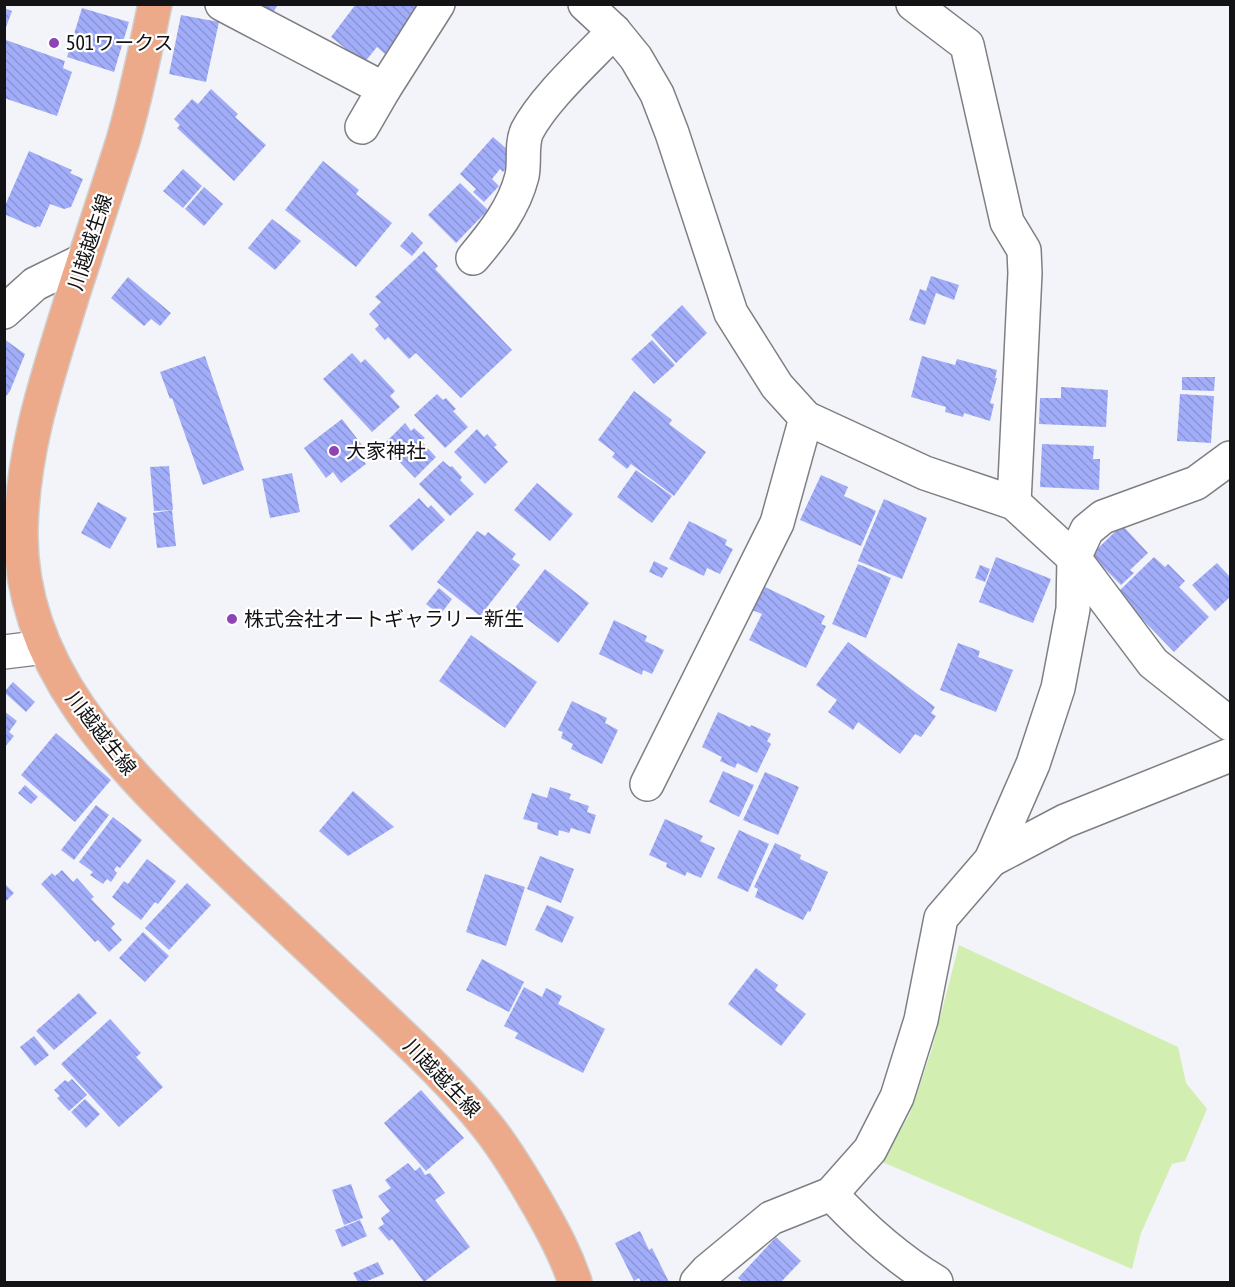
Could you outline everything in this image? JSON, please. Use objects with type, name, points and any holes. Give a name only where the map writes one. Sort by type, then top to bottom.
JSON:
[{"type":"main road","name":"川越越生線","points":[[155,4],[123,140],[34,422],[24,478],[21,530],[22,566],[31,607],[45,647],[65,686],[87,721],[138,781],[227,870],[388,1022],[457,1091],[487,1126],[520,1172],[565,1252],[575,1282]]},
{"type":"street","points":[[222,4],[384,88]]},
{"type":"street","points":[[362,127],[438,4]]},
{"type":"street","points":[[585,4],[614,31],[636,58],[657,94],[731,313],[777,386],[806,418],[925,473],[1014,503],[1074,558],[1153,663],[1230,724]]},
{"type":"street","points":[[913,4],[967,45],[1007,222],[1024,250],[1025,273],[1014,503]]},
{"type":"street","points":[[473,258],[497,229],[511,205],[522,176],[526,134],[535,118],[614,31]]},
{"type":"street","points":[[4,312],[35,284],[84,260]]},
{"type":"street","points":[[647,784],[777,523],[806,418]]},
{"type":"street","points":[[697,1282],[771,1218],[831,1194],[870,1150],[897,1097],[921,1020],[941,918],[991,860],[1033,764],[1058,688],[1073,609],[1074,558],[1087,530],[1103,518],[1196,483],[1230,458]]},
{"type":"street","points":[[4,652],[45,647]]},
{"type":"street","points":[[991,860],[1065,821],[1230,755]]},
{"type":"street","points":[[831,1194],[865,1230],[916,1270],[936,1282]]},
{"type":"green space","points":[[959,945],[1178,1047],[1186,1083],[1207,1109],[1185,1161],[1172,1164],[1141,1233],[1132,1269],[880,1161],[909,1116],[931,1052]]},
{"type":"building","points":[[257,4],[278,4],[273,13]]},
{"type":"building","points":[[356,4],[417,4],[422,8],[385,54],[377,47],[364,63],[331,37]]},
{"type":"building","points":[[4,8],[12,11],[5,30],[4,30]]},
{"type":"building","points":[[82,8],[129,22],[114,72],[67,57]]},
{"type":"building","points":[[181,15],[219,22],[206,82],[169,74]]},
{"type":"building","points":[[6,40],[65,61],[63,68],[72,72],[57,116],[4,98],[4,44]]},
{"type":"building","points":[[211,89],[238,114],[235,117],[266,145],[234,181],[177,128],[180,125],[174,119],[192,99],[198,104]]},
{"type":"building","points":[[493,137],[516,157],[503,172],[500,169],[492,179],[499,186],[484,202],[473,192],[476,189],[460,174]]},
{"type":"building","points":[[29,151],[72,170],[70,173],[83,179],[71,207],[64,209],[50,204],[40,227],[36,228],[4,214],[4,208]]},
{"type":"building","points":[[323,161],[359,190],[356,194],[392,223],[356,267],[285,210]]},
{"type":"building","points":[[183,169],[202,186],[183,208],[163,191]]},
{"type":"building","points":[[460,183],[488,210],[456,243],[428,215]]},
{"type":"building","points":[[204,187],[223,204],[204,226],[185,209]]},
{"type":"building","points":[[272,219],[301,241],[275,270],[248,248]]},
{"type":"building","points":[[412,232],[423,243],[412,256],[400,246]]},
{"type":"building","points":[[424,251],[438,266],[435,269],[512,350],[461,398],[416,353],[409,359],[388,337],[385,340],[375,329],[379,325],[369,314],[381,302],[375,297]]},
{"type":"building","points":[[931,276],[959,285],[954,300],[936,293],[925,325],[909,320],[920,289],[926,291]]},
{"type":"building","points":[[128,277],[171,313],[160,326],[151,319],[144,326],[111,298]]},
{"type":"building","points":[[682,305],[707,333],[676,363],[651,335]]},
{"type":"building","points":[[4,339],[25,354],[10,391],[4,399]]},
{"type":"building","points":[[652,340],[675,365],[654,384],[631,359]]},
{"type":"building","points":[[352,353],[361,363],[365,359],[395,391],[390,396],[400,407],[372,432],[323,379]]},
{"type":"building","points":[[205,356],[244,470],[203,485],[172,398],[170,399],[160,372]]},
{"type":"building","points":[[922,356],[955,365],[957,359],[997,370],[990,403],[994,404],[990,421],[964,413],[963,417],[945,412],[946,407],[911,397]]},
{"type":"building","points":[[1182,377],[1215,377],[1214,391],[1182,390]]},
{"type":"building","points":[[1061,387],[1108,390],[1106,427],[1039,424],[1040,398],[1061,398]]},
{"type":"building","points":[[634,391],[672,420],[669,424],[706,452],[674,496],[631,464],[627,469],[612,457],[615,453],[598,440]]},
{"type":"building","points":[[437,394],[443,400],[446,398],[456,409],[453,411],[468,427],[445,448],[414,415]]},
{"type":"building","points":[[1180,394],[1214,396],[1211,443],[1177,441]]},
{"type":"building","name":"大家神社","points":[[342,419],[365,449],[358,454],[366,464],[341,483],[333,472],[326,478],[304,448]]},
{"type":"building","points":[[405,423],[411,431],[414,428],[425,438],[421,441],[436,457],[415,478],[383,445]]},
{"type":"building","points":[[477,429],[484,437],[487,434],[497,445],[494,447],[508,462],[485,484],[454,452]]},
{"type":"building","points":[[1042,444],[1094,446],[1093,459],[1100,459],[1099,490],[1040,487]]},
{"type":"building","points":[[443,461],[450,467],[452,466],[462,477],[460,480],[474,494],[450,516],[419,484]]},
{"type":"building","points":[[169,466],[173,510],[154,511],[150,467]]},
{"type":"building","points":[[636,470],[672,496],[652,523],[617,497]]},
{"type":"building","points":[[292,473],[300,512],[270,518],[262,479]]},
{"type":"building","points":[[821,475],[848,487],[844,496],[876,511],[861,546],[800,520]]},
{"type":"building","points":[[537,483],[573,514],[550,541],[514,510]]},
{"type":"building","points":[[419,498],[428,508],[431,505],[445,520],[412,551],[389,526]]},
{"type":"building","points":[[884,499],[927,518],[902,579],[858,561]]},
{"type":"building","points":[[98,502],[127,518],[110,549],[81,533]]},
{"type":"building","points":[[172,510],[176,546],[157,548],[153,513]]},
{"type":"building","points":[[689,521],[727,540],[725,545],[733,549],[720,574],[707,568],[704,576],[669,559]]},
{"type":"building","points":[[1122,525],[1148,553],[1130,570],[1134,573],[1121,585],[1091,555]]},
{"type":"building","points":[[477,531],[485,536],[488,532],[516,554],[512,559],[520,565],[480,616],[437,582]]},
{"type":"building","points":[[996,557],[1051,579],[1033,623],[979,602]]},
{"type":"building","points":[[1154,557],[1165,567],[1168,564],[1185,581],[1179,587],[1209,617],[1174,652],[1117,593]]},
{"type":"building","points":[[654,561],[668,568],[662,578],[649,572]]},
{"type":"building","points":[[1217,563],[1230,577],[1230,597],[1215,611],[1192,585]]},
{"type":"building","points":[[858,564],[891,578],[866,638],[832,624]]},
{"type":"building","points":[[980,565],[990,569],[985,582],[975,578]]},
{"type":"building","points":[[545,569],[589,603],[558,643],[514,609]]},
{"type":"building","points":[[763,586],[825,616],[821,624],[826,626],[806,668],[749,640],[762,614],[752,610]]},
{"type":"building","points":[[439,588],[452,599],[440,615],[426,604]]},
{"type":"building","points":[[614,620],[647,636],[645,641],[664,650],[652,674],[643,670],[642,675],[599,654]]},
{"type":"building","points":[[471,635],[537,682],[505,728],[439,681]]},
{"type":"building","points":[[848,642],[935,707],[931,713],[936,716],[921,737],[915,734],[900,754],[858,722],[853,730],[828,712],[837,700],[816,685]]},
{"type":"building","points":[[958,643],[980,651],[978,657],[1013,670],[996,712],[940,690]]},
{"type":"building","points":[[13,682],[35,702],[26,712],[4,692]]},
{"type":"building","points":[[572,701],[607,718],[605,723],[618,730],[602,764],[571,749],[573,744],[561,738],[563,732],[558,730]]},
{"type":"building","points":[[4,711],[17,721],[9,732],[14,736],[4,748]]},
{"type":"building","points":[[718,712],[771,734],[767,741],[771,744],[757,773],[737,763],[735,768],[720,761],[722,757],[702,747]]},
{"type":"building","points":[[56,733],[111,780],[75,822],[21,775]]},
{"type":"building","points":[[723,771],[754,785],[739,817],[709,802]]},
{"type":"building","points":[[765,772],[799,787],[778,835],[743,820]]},
{"type":"building","points":[[25,785],[38,797],[31,804],[18,793]]},
{"type":"building","points":[[550,787],[571,794],[569,799],[589,806],[587,812],[596,815],[590,834],[571,828],[569,833],[559,830],[558,836],[537,829],[538,823],[523,819],[532,793],[547,798]]},
{"type":"building","points":[[353,791],[394,827],[348,856],[319,831]]},
{"type":"building","points":[[96,805],[109,815],[74,860],[61,850]]},
{"type":"building","points":[[113,817],[142,840],[120,868],[117,866],[114,870],[117,873],[111,882],[107,879],[103,884],[90,875],[93,872],[79,862]]},
{"type":"building","points":[[665,819],[703,836],[700,841],[715,848],[701,878],[687,872],[685,876],[666,867],[667,863],[649,855]]},
{"type":"building","points":[[739,830],[769,844],[748,892],[717,878]]},
{"type":"building","points":[[775,843],[801,855],[800,859],[828,872],[810,912],[808,911],[803,920],[755,897],[758,889],[754,887]]},
{"type":"building","points":[[540,856],[574,869],[561,903],[527,889]]},
{"type":"building","points":[[147,859],[176,881],[158,904],[155,902],[141,920],[112,897],[124,881],[128,884]]},
{"type":"building","points":[[62,870],[73,882],[77,878],[94,897],[91,899],[115,924],[111,928],[122,940],[109,952],[98,940],[95,942],[41,884],[52,873],[55,876]]},
{"type":"building","points":[[485,874],[525,887],[506,946],[466,932]]},
{"type":"building","points":[[4,883],[14,893],[4,903]]},
{"type":"building","points":[[187,883],[211,905],[169,950],[145,928]]},
{"type":"building","points":[[547,905],[574,917],[562,943],[535,930]]},
{"type":"building","points":[[143,932],[169,956],[145,982],[119,958]]},
{"type":"building","points":[[482,959],[524,982],[509,1012],[466,990]]},
{"type":"building","points":[[756,968],[778,985],[775,990],[806,1014],[781,1046],[728,1004]]},
{"type":"building","points":[[524,987],[542,997],[546,988],[562,996],[558,1004],[605,1029],[583,1073],[515,1038],[518,1033],[504,1026]]},
{"type":"building","points":[[79,993],[97,1013],[54,1050],[36,1031]]},
{"type":"building","points":[[110,1019],[141,1053],[136,1057],[163,1087],[119,1127],[61,1064]]},
{"type":"building","points":[[34,1036],[49,1055],[35,1066],[20,1047]]},
{"type":"building","points":[[72,1079],[87,1095],[69,1111],[57,1098],[60,1096],[54,1090],[65,1080],[68,1082]]},
{"type":"building","points":[[421,1090],[464,1138],[426,1171],[384,1123]]},
{"type":"building","points":[[85,1099],[100,1114],[86,1128],[71,1112]]},
{"type":"building","points":[[408,1163],[415,1171],[420,1167],[425,1175],[430,1173],[445,1193],[435,1200],[470,1247],[424,1282],[392,1239],[389,1241],[378,1228],[384,1224],[381,1218],[390,1211],[378,1196],[391,1188],[385,1180]]},
{"type":"building","points":[[351,1184],[363,1218],[344,1225],[332,1190]]},
{"type":"building","points":[[360,1220],[367,1236],[342,1247],[335,1230]]},
{"type":"building","points":[[640,1231],[649,1250],[652,1248],[669,1282],[641,1282],[639,1278],[634,1281],[615,1243]]},
{"type":"building","points":[[776,1237],[801,1261],[781,1282],[743,1282],[738,1278]]},
{"type":"building","points":[[378,1262],[384,1274],[365,1282],[358,1282],[353,1273]]},
{"type":"place","name":"501ワークス","points":[[54,43]]},
{"type":"place","name":"大家神社","points":[[334,451]]},
{"type":"place","name":"株式会社オートギャラリー新生","points":[[232,619]]}]
